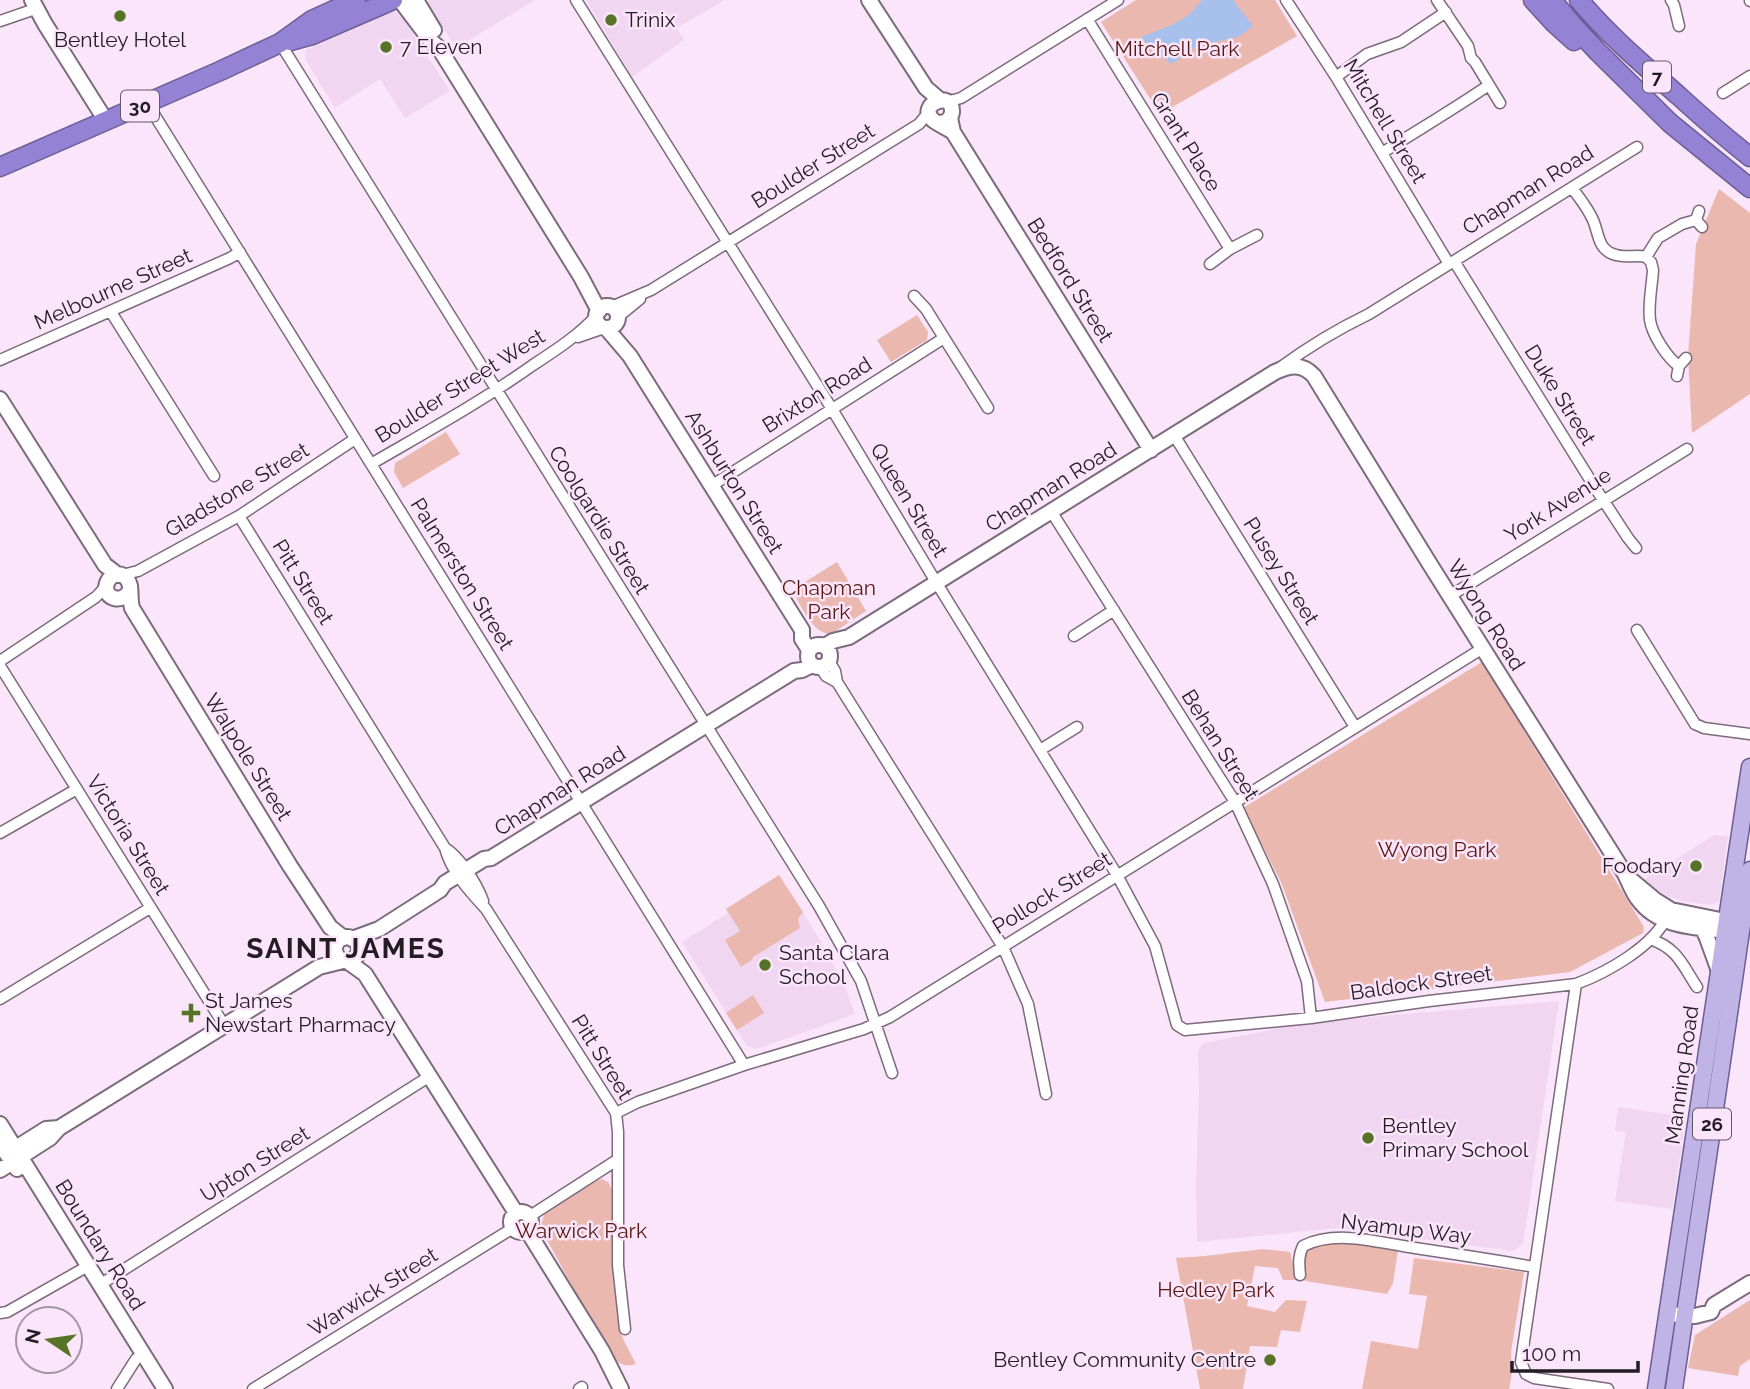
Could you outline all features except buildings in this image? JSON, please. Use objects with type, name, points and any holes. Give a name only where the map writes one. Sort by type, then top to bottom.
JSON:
[{"type":"highway","name":"30","points":[[280,43],[312,20],[356,0]]},
{"type":"highway","name":"30","points":[[0,167],[280,43],[312,35],[393,0]]},
{"type":"highway","points":[[1533,0],[1554,23],[1670,123]]},
{"type":"highway","name":"7","points":[[1552,0],[1598,52],[1670,123],[1750,188]]},
{"type":"highway","name":"7","points":[[1582,3],[1644,66],[1750,158]]},
{"type":"main road","name":"Manning Road","points":[[1674,1389],[1734,927],[1750,767]]},
{"type":"main road","name":"Manning Road","points":[[1656,1389],[1719,971],[1750,870]]},
{"type":"street","name":"Ashburton Street","points":[[400,0],[439,48],[802,631],[802,639],[819,655],[826,676],[837,682],[1003,947],[1028,1004],[1046,1094]]},
{"type":"street","name":"Ashburton Street","points":[[415,0],[437,35],[439,48]]},
{"type":"street","name":"Queen Street","points":[[576,0],[832,409],[1117,874],[1155,946],[1177,1025],[1185,1030]]},
{"type":"street","name":"Bedford Street","points":[[869,0],[1151,450]]},
{"type":"street","name":"Boulder Street","points":[[728,241],[919,124],[942,114],[961,98],[1118,0]]},
{"type":"street","name":"Mitchell Street","points":[[1286,0],[1452,262]]},
{"type":"street","points":[[1437,0],[1468,46],[1471,58],[1500,103]]},
{"type":"street","points":[[1671,0],[1679,26]]},
{"type":"street","points":[[0,21],[35,4],[106,121]]},
{"type":"street","points":[[1336,77],[1367,54],[1401,42],[1446,12]]},
{"type":"street","name":"Grant Place","points":[[1087,19],[1230,249]]},
{"type":"street","name":"Coolgardie Street","points":[[280,43],[819,906],[861,981],[892,1073]]},
{"type":"street","points":[[1723,93],[1750,76]]},
{"type":"street","points":[[1382,153],[1489,85]]},
{"type":"street","name":"Palmerston Street","points":[[147,103],[744,1065]]},
{"type":"street","name":"Chapman Road","points":[[8,1156],[46,1129],[59,1128],[440,890],[449,888],[464,875],[489,863],[491,858],[794,671],[802,670],[833,641],[849,637],[1151,450],[1318,342],[1369,314],[1637,147]]},
{"type":"street","points":[[1572,188],[1594,219],[1599,242],[1609,253],[1624,258],[1639,255],[1651,262],[1652,328],[1678,371],[1686,358]]},
{"type":"street","points":[[1646,257],[1658,238],[1682,223],[1699,219]]},
{"type":"street","points":[[1210,264],[1230,249],[1257,235]]},
{"type":"street","name":"Boulder Street West","points":[[371,464],[496,391],[568,341],[728,241]]},
{"type":"street","name":"Melbourne Street","points":[[0,360],[240,252]]},
{"type":"street","name":"Duke Street","points":[[1452,262],[1636,548]]},
{"type":"street","points":[[914,296],[926,309],[988,408]]},
{"type":"street","points":[[111,312],[214,476]]},
{"type":"street","name":"Boulder Street West","points":[[568,341],[588,324],[608,317]]},
{"type":"street","name":"Brixton Road","points":[[711,486],[944,338]]},
{"type":"street","name":"Chapman Road","points":[[1275,372],[1293,366],[1305,368],[1314,376]]},
{"type":"street","name":"Wyong Road","points":[[1314,376],[1625,874],[1636,897],[1648,909],[1664,913]]},
{"type":"street","name":"Walpole Street","points":[[0,399],[105,565],[115,588],[132,608],[330,927],[331,936],[347,950]]},
{"type":"street","name":"Pusey Street","points":[[1174,435],[1356,727]]},
{"type":"street","name":"Gladstone Street","points":[[0,663],[138,572],[239,516],[355,439]]},
{"type":"street","name":"York Avenue","points":[[1450,596],[1687,449]]},
{"type":"street","name":"Behan Street","points":[[1051,511],[1235,802],[1273,884],[1303,969],[1311,1018]]},
{"type":"street","name":"Pitt Street","points":[[239,516],[445,848],[447,856],[481,894],[486,909],[616,1113],[618,1265],[625,1329]]},
{"type":"street","points":[[1074,636],[1114,611]]},
{"type":"street","points":[[1637,631],[1695,724],[1704,728],[1750,734]]},
{"type":"street","name":"Pollock Street","points":[[616,1113],[638,1102],[744,1065],[877,1023],[918,1001],[1117,874],[1483,648]]},
{"type":"street","name":"Victoria Street","points":[[0,663],[224,1025]]},
{"type":"street","points":[[1040,750],[1077,727]]},
{"type":"street","points":[[0,833],[77,789]]},
{"type":"street","points":[[0,999],[150,908]]},
{"type":"street","points":[[1664,913],[1734,927]]},
{"type":"street","points":[[1664,913],[1703,929],[1734,927]]},
{"type":"street","name":"Baldock Street","points":[[1185,1030],[1311,1018],[1429,1000],[1576,984],[1638,951],[1661,929],[1664,913]]},
{"type":"street","points":[[1703,929],[1719,971]]},
{"type":"street","points":[[1650,939],[1663,943],[1672,950],[1697,987]]},
{"type":"street","points":[[347,950],[430,1076],[602,1352],[621,1389]]},
{"type":"street","points":[[1576,984],[1521,1362],[1524,1371],[1534,1378],[1608,1389]]},
{"type":"street","name":"Upton Street","points":[[101,1284],[430,1076]]},
{"type":"street","name":"Boundary Road","points":[[0,1124],[8,1156],[85,1268],[101,1284],[155,1389]]},
{"type":"street","name":"Warwick Street","points":[[253,1389],[617,1160]]},
{"type":"street","name":"Nyamup Way","points":[[1300,1275],[1298,1260],[1303,1246],[1333,1238],[1361,1239],[1534,1267]]},
{"type":"street","points":[[0,1323],[3,1313],[85,1268]]},
{"type":"street","name":"Boundary Road","points":[[85,1268],[94,1289],[165,1389]]},
{"type":"street","points":[[1668,1308],[1685,1310],[1714,1305],[1750,1283]]},
{"type":"street","points":[[117,1389],[139,1356]]},
{"type":"shaded area","points":[[429,0],[535,0],[456,48],[428,4]]},
{"type":"shaded area","points":[[586,0],[725,0],[677,28],[684,40],[632,77]]},
{"type":"shaded area","points":[[389,12],[395,12],[403,19],[450,91],[405,118],[380,79],[335,108],[305,59],[306,50]]},
{"type":"shaded area","points":[[1714,835],[1728,836],[1719,902],[1708,905],[1684,901],[1668,896],[1643,880]]},
{"type":"shaded area","name":"Santa Clara School","points":[[779,875],[820,940],[846,989],[855,1014],[757,1049],[747,1046],[682,942],[728,913],[726,909]]},
{"type":"shaded area","name":"Bentley Primary School","points":[[1559,1001],[1523,1244],[1513,1251],[1337,1228],[1197,1242],[1198,1050],[1204,1043],[1311,1022]]},
{"type":"shaded area","points":[[1618,1107],[1686,1117],[1672,1209],[1615,1201],[1626,1132],[1615,1130]]},
{"type":"green space","name":"Mitchell Park","points":[[1136,0],[1275,0],[1297,36],[1160,114],[1101,22]]},
{"type":"green space","points":[[1719,189],[1750,213],[1750,394],[1692,433],[1688,356],[1696,244]]},
{"type":"green space","points":[[917,315],[928,332],[927,340],[891,362],[877,340]]},
{"type":"green space","points":[[446,432],[460,454],[403,488],[394,472],[395,463]]},
{"type":"green space","name":"Chapman Park","points":[[837,562],[866,611],[831,634],[824,633],[813,624],[792,590]]},
{"type":"green space","name":"Wyong Park","points":[[1482,662],[1644,927],[1643,933],[1570,972],[1325,1002],[1281,882],[1243,808]]},
{"type":"green space","points":[[779,875],[803,912],[798,919],[800,928],[741,967],[725,940],[740,931],[726,909]]},
{"type":"green space","points":[[753,995],[764,1013],[737,1030],[726,1013]]},
{"type":"green space","name":"Warwick Park","points":[[602,1179],[608,1182],[612,1190],[618,1325],[636,1364],[621,1364],[605,1347],[541,1226],[545,1211]]},
{"type":"green space","points":[[1347,1243],[1398,1250],[1393,1283],[1387,1294],[1305,1281],[1303,1257],[1306,1249]]},
{"type":"green space","name":"Hedley Park","points":[[1263,1249],[1290,1252],[1297,1280],[1283,1280],[1278,1268],[1255,1266],[1247,1306],[1275,1312],[1286,1300],[1307,1301],[1300,1332],[1281,1330],[1277,1347],[1250,1346],[1243,1389],[1200,1389],[1176,1258]]},
{"type":"green space","points":[[1414,1258],[1524,1272],[1511,1352],[1512,1373],[1509,1389],[1362,1389],[1371,1341],[1418,1349],[1427,1296],[1409,1294]]},
{"type":"green space","points":[[1750,1300],[1750,1359],[1740,1366],[1738,1376],[1688,1368],[1695,1335]]},
{"type":"water","points":[[1202,0],[1233,0],[1253,26],[1238,37],[1198,45],[1172,64],[1141,37],[1189,15]]},
{"type":"place","name":"Bentley Hotel","points":[[120,16]]},
{"type":"place","name":"Trinix","points":[[611,20]]},
{"type":"place","name":"7 Eleven","points":[[386,47]]},
{"type":"place","name":"Foodary","points":[[1696,866]]},
{"type":"place","name":"Santa Clara School","points":[[765,965]]},
{"type":"place","name":"St James Newstart Pharmacy","points":[[191,1013]]},
{"type":"place","name":"Bentley Primary School","points":[[1368,1138]]},
{"type":"place","name":"Bentley Community Centre","points":[[1270,1360]]},
{"type":"district","name":"SAINT JAMES","points":[[346,948]]}]
